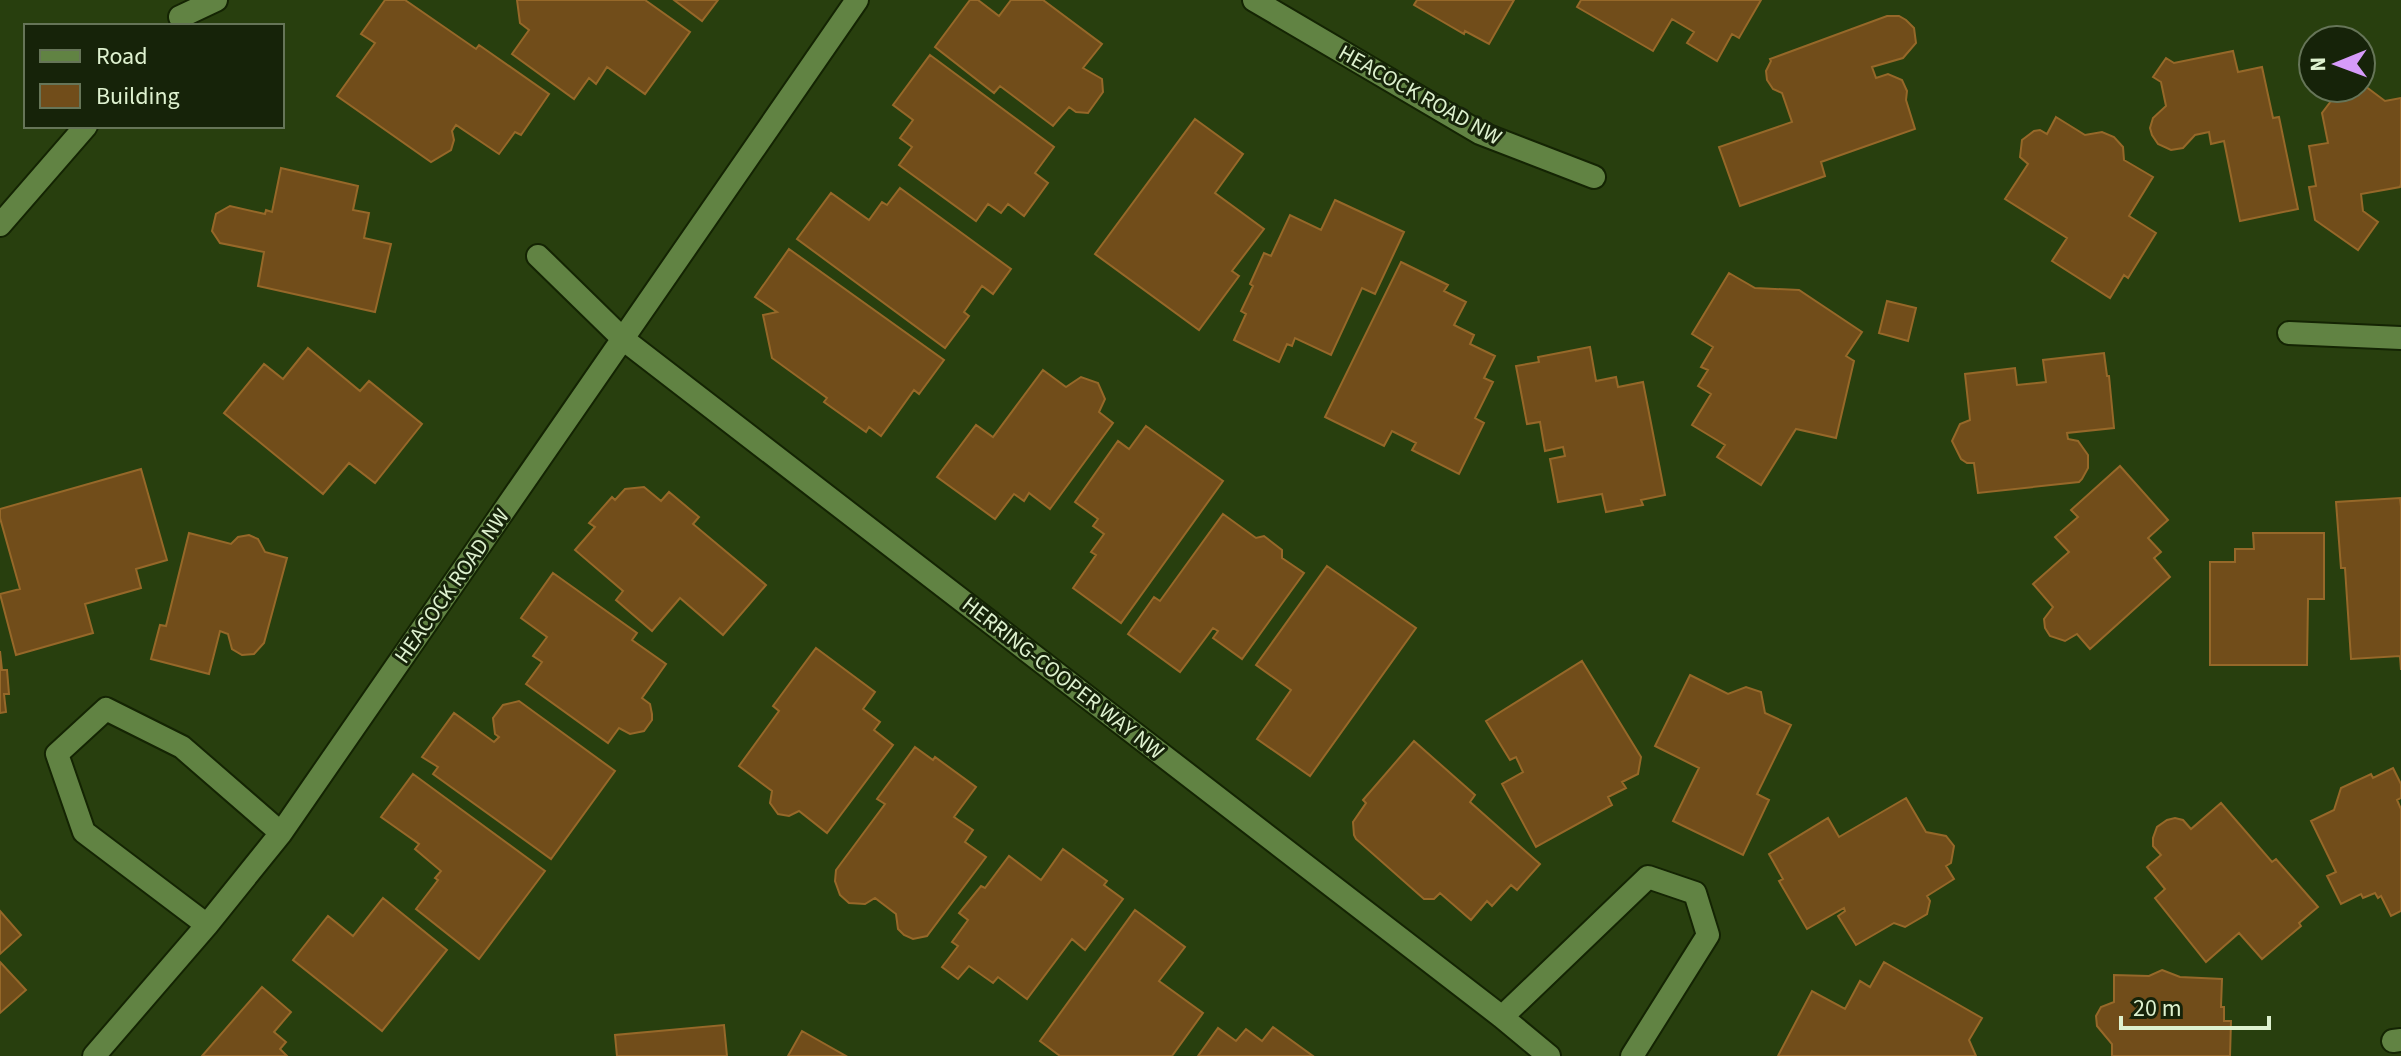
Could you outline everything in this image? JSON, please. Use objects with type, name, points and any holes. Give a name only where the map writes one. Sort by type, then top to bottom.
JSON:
[{"type":"street","points":[[180,14],[216,0]]},
{"type":"street","name":"HEACOCK ROAD NW","points":[[94,1056],[207,925],[281,833],[857,0]]},
{"type":"street","name":"HEACOCK ROAD NW","points":[[1254,0],[1480,133],[1594,177]]},
{"type":"street","points":[[0,225],[84,128]]},
{"type":"street","points":[[538,256],[623,339]]},
{"type":"street","points":[[2289,333],[2401,338]]},
{"type":"street","name":"HERRING-COOPER WAY NW","points":[[623,339],[1549,1056]]},
{"type":"street","points":[[207,925],[84,832],[57,754],[106,709],[182,747],[281,833]]},
{"type":"street","points":[[1502,1017],[1648,877],[1695,893],[1708,935],[1632,1056]]},
{"type":"building","points":[[385,0],[405,0],[476,49],[479,45],[549,94],[521,135],[515,132],[499,154],[456,125],[452,131],[454,140],[451,150],[431,162],[337,96],[375,43],[361,34]]},
{"type":"building","points":[[517,0],[645,0],[690,32],[645,94],[607,67],[596,84],[589,78],[574,99],[512,54],[529,30],[520,23]]},
{"type":"building","points":[[674,0],[718,0],[702,21]]},
{"type":"building","points":[[970,0],[978,0],[999,16],[1011,0],[1043,0],[1102,44],[1083,68],[1102,79],[1103,92],[1088,113],[1076,112],[1069,107],[1053,126],[1000,86],[994,93],[935,47]]},
{"type":"building","points":[[1417,0],[1514,0],[1489,44],[1465,31],[1464,34],[1414,5]]},
{"type":"building","points":[[1581,0],[1761,0],[1739,38],[1732,34],[1717,61],[1687,43],[1694,32],[1672,19],[1653,51],[1577,7]]},
{"type":"building","points":[[1887,16],[1899,16],[1906,20],[1914,28],[1916,43],[1903,58],[1872,67],[1876,78],[1888,74],[1902,80],[1915,129],[1821,162],[1825,176],[1740,206],[1719,147],[1792,122],[1782,93],[1773,89],[1767,80],[1770,59]]},
{"type":"building","points":[[2233,51],[2238,72],[2262,67],[2273,118],[2279,117],[2298,209],[2240,221],[2224,141],[2211,144],[2209,132],[2195,135],[2183,148],[2171,150],[2158,144],[2152,135],[2150,128],[2153,118],[2166,106],[2161,82],[2153,77],[2166,58],[2174,63]]},
{"type":"building","points":[[930,55],[1054,147],[1035,173],[1048,183],[1024,216],[1008,204],[1001,213],[988,204],[976,221],[899,165],[912,147],[900,138],[913,120],[893,105]]},
{"type":"building","points":[[2377,95],[2385,101],[2401,98],[2401,184],[2400,187],[2361,194],[2363,211],[2378,222],[2358,250],[2315,220],[2309,187],[2316,186],[2309,146],[2328,143],[2322,113],[2329,104],[2377,104]]},
{"type":"building","points":[[2056,117],[2085,135],[2102,132],[2114,137],[2123,147],[2124,160],[2153,177],[2129,216],[2156,233],[2128,278],[2124,275],[2110,298],[2052,261],[2067,238],[2005,199],[2028,164],[2020,157],[2022,140],[2034,131],[2047,134]]},
{"type":"building","points":[[1195,119],[1243,154],[1215,193],[1264,229],[1232,271],[1239,276],[1199,330],[1095,254]]},
{"type":"building","points":[[281,168],[358,186],[353,210],[369,213],[364,238],[391,244],[375,312],[258,286],[264,252],[220,243],[212,231],[216,214],[230,206],[265,214],[266,210],[272,212]]},
{"type":"building","points":[[900,188],[1011,269],[993,294],[982,286],[964,312],[969,316],[945,348],[797,239],[831,193],[869,220],[882,202],[887,205]]},
{"type":"building","points":[[1335,200],[1404,232],[1375,294],[1362,288],[1331,355],[1295,338],[1292,346],[1287,344],[1279,362],[1234,340],[1246,314],[1241,311],[1253,286],[1250,284],[1264,253],[1271,256],[1290,215],[1321,230]]},
{"type":"building","points":[[789,249],[944,360],[919,394],[914,390],[881,436],[869,427],[866,432],[824,402],[827,398],[772,358],[763,315],[777,312],[755,297]]},
{"type":"building","points":[[1401,262],[1448,285],[1444,291],[1466,302],[1454,325],[1474,335],[1470,344],[1495,356],[1484,378],[1493,382],[1475,418],[1484,423],[1459,474],[1412,450],[1416,443],[1392,431],[1384,446],[1325,417]]},
{"type":"building","points":[[1729,273],[1755,288],[1799,290],[1862,332],[1846,356],[1854,361],[1836,438],[1796,429],[1761,485],[1717,457],[1725,445],[1692,425],[1711,394],[1698,386],[1708,370],[1701,367],[1713,347],[1692,334]]},
{"type":"building","points":[[1887,301],[1916,308],[1908,341],[1879,333]]},
{"type":"building","points":[[1590,347],[1596,381],[1616,377],[1618,387],[1643,382],[1665,495],[1641,500],[1643,505],[1606,512],[1602,494],[1558,502],[1550,459],[1565,456],[1563,447],[1545,451],[1540,422],[1527,424],[1516,366],[1539,362],[1538,357]]},
{"type":"building","points":[[308,348],[360,391],[369,381],[422,424],[375,483],[349,463],[323,494],[224,413],[264,364],[283,379]]},
{"type":"building","points":[[2104,353],[2114,428],[2067,433],[2068,439],[2078,441],[2088,455],[2088,468],[2082,479],[2079,482],[1978,493],[1974,463],[1961,459],[1952,441],[1960,424],[1970,420],[1965,374],[2015,368],[2017,385],[2046,382],[2043,360]]},
{"type":"building","points":[[1043,370],[1066,387],[1081,377],[1098,383],[1105,399],[1099,412],[1113,423],[1050,509],[1029,493],[1024,501],[1014,494],[995,519],[937,477],[976,425],[993,437]]},
{"type":"building","points":[[1146,426],[1223,481],[1121,623],[1073,588],[1096,555],[1091,552],[1104,534],[1093,526],[1098,519],[1075,502],[1118,441],[1129,449]]},
{"type":"building","points":[[2120,466],[2168,520],[2148,538],[2161,552],[2154,558],[2170,577],[2090,649],[2077,634],[2065,641],[2050,636],[2044,619],[2053,607],[2033,584],[2069,552],[2055,537],[2078,517],[2071,510]]},
{"type":"building","points":[[141,469],[167,560],[136,569],[141,588],[85,604],[93,633],[16,655],[0,594],[20,589],[0,509]]},
{"type":"building","points":[[644,487],[661,501],[669,492],[699,517],[693,524],[766,585],[723,635],[680,598],[652,631],[616,600],[623,591],[575,550],[595,527],[589,523],[612,497],[615,500],[625,489]]},
{"type":"building","points":[[2400,498],[2401,670],[2400,656],[2351,659],[2345,568],[2341,568],[2336,502]]},
{"type":"building","points":[[1223,514],[1256,538],[1264,536],[1282,550],[1282,558],[1304,573],[1242,659],[1213,638],[1218,631],[1213,628],[1180,672],[1128,634],[1154,597],[1160,601]]},
{"type":"building","points":[[189,533],[231,544],[238,537],[249,535],[258,539],[265,552],[287,558],[264,643],[254,654],[242,655],[232,649],[228,634],[220,631],[209,674],[151,659],[160,625],[166,626]]},
{"type":"building","points":[[2253,533],[2324,533],[2324,599],[2308,599],[2307,665],[2210,665],[2210,562],[2235,562],[2235,549],[2254,549]]},
{"type":"building","points":[[1327,566],[1416,628],[1310,776],[1257,739],[1291,690],[1256,665]]},
{"type":"building","points":[[553,573],[637,633],[632,640],[666,664],[642,698],[650,704],[652,714],[652,720],[644,731],[630,734],[619,728],[608,743],[526,684],[542,662],[533,656],[547,637],[521,618]]},
{"type":"building","points":[[816,648],[875,692],[863,709],[880,722],[874,730],[893,745],[827,833],[799,811],[789,816],[778,814],[770,803],[772,791],[739,766],[779,711],[773,706]]},
{"type":"building","points":[[0,651],[2,670],[7,670],[9,694],[4,694],[6,712],[0,713]]},
{"type":"building","points":[[1582,661],[1641,757],[1638,774],[1622,782],[1626,788],[1608,797],[1612,805],[1536,847],[1502,784],[1523,772],[1516,757],[1510,760],[1486,721]]},
{"type":"building","points":[[1690,675],[1728,694],[1746,687],[1761,692],[1765,713],[1791,725],[1757,794],[1769,800],[1743,855],[1673,821],[1699,768],[1655,746]]},
{"type":"building","points":[[519,701],[615,771],[551,859],[433,774],[438,767],[422,757],[454,713],[494,742],[499,737],[495,734],[493,718],[503,705]]},
{"type":"building","points":[[1414,741],[1475,795],[1470,802],[1540,864],[1517,890],[1511,885],[1492,906],[1487,901],[1471,920],[1440,893],[1434,899],[1424,899],[1354,835],[1353,822],[1366,803],[1363,800]]},
{"type":"building","points":[[915,747],[933,760],[935,757],[976,787],[954,817],[973,830],[965,842],[986,857],[927,936],[913,939],[898,929],[896,914],[875,898],[865,904],[849,903],[840,895],[835,881],[836,870],[885,804],[877,799]]},
{"type":"building","points":[[2393,768],[2401,784],[2401,798],[2397,800],[2401,809],[2401,911],[2391,916],[2381,896],[2378,898],[2375,893],[2363,898],[2361,894],[2341,904],[2327,876],[2336,872],[2311,821],[2334,810],[2341,788]]},
{"type":"building","points":[[413,774],[545,871],[479,959],[416,909],[438,880],[435,878],[441,871],[415,849],[419,844],[381,817]]},
{"type":"building","points":[[1906,798],[1926,832],[1946,836],[1954,846],[1951,863],[1946,866],[1954,879],[1927,896],[1930,901],[1927,914],[1905,927],[1894,923],[1856,945],[1838,916],[1845,911],[1844,908],[1807,929],[1779,881],[1783,879],[1769,854],[1828,818],[1839,837]]},
{"type":"building","points":[[2221,803],[2272,862],[2276,859],[2318,907],[2262,959],[2239,933],[2206,962],[2155,898],[2165,889],[2147,867],[2161,855],[2153,846],[2157,827],[2175,818],[2183,820],[2191,829]]},
{"type":"building","points":[[1063,849],[1107,881],[1104,885],[1123,899],[1085,950],[1072,939],[1027,999],[998,977],[993,983],[969,966],[958,979],[942,967],[958,946],[952,942],[968,920],[959,913],[981,886],[985,888],[1009,856],[1041,880]]},
{"type":"building","points":[[383,898],[447,950],[382,1031],[293,960],[328,916],[353,936]]},
{"type":"building","points":[[1135,910],[1185,947],[1159,981],[1203,1013],[1172,1056],[1060,1056],[1040,1041]]},
{"type":"building","points":[[0,911],[21,935],[0,954]]},
{"type":"building","points":[[0,962],[26,990],[0,1013]]},
{"type":"building","points":[[1884,962],[1982,1018],[1969,1040],[1976,1056],[1778,1056],[1812,991],[1845,1009],[1860,981],[1870,987]]},
{"type":"building","points":[[2162,970],[2180,977],[2222,979],[2224,1021],[2231,1021],[2230,1056],[2112,1056],[2112,1044],[2097,1026],[2096,1016],[2101,1007],[2114,1002],[2114,975],[2149,976]]},
{"type":"building","points":[[262,987],[291,1012],[274,1032],[286,1042],[280,1049],[287,1056],[202,1056]]},
{"type":"building","points":[[724,1025],[727,1056],[617,1056],[615,1035]]},
{"type":"building","points":[[1273,1027],[1313,1056],[1198,1056],[1218,1028],[1236,1041],[1246,1029],[1262,1041]]},
{"type":"building","points":[[802,1031],[846,1056],[788,1056]]}]
